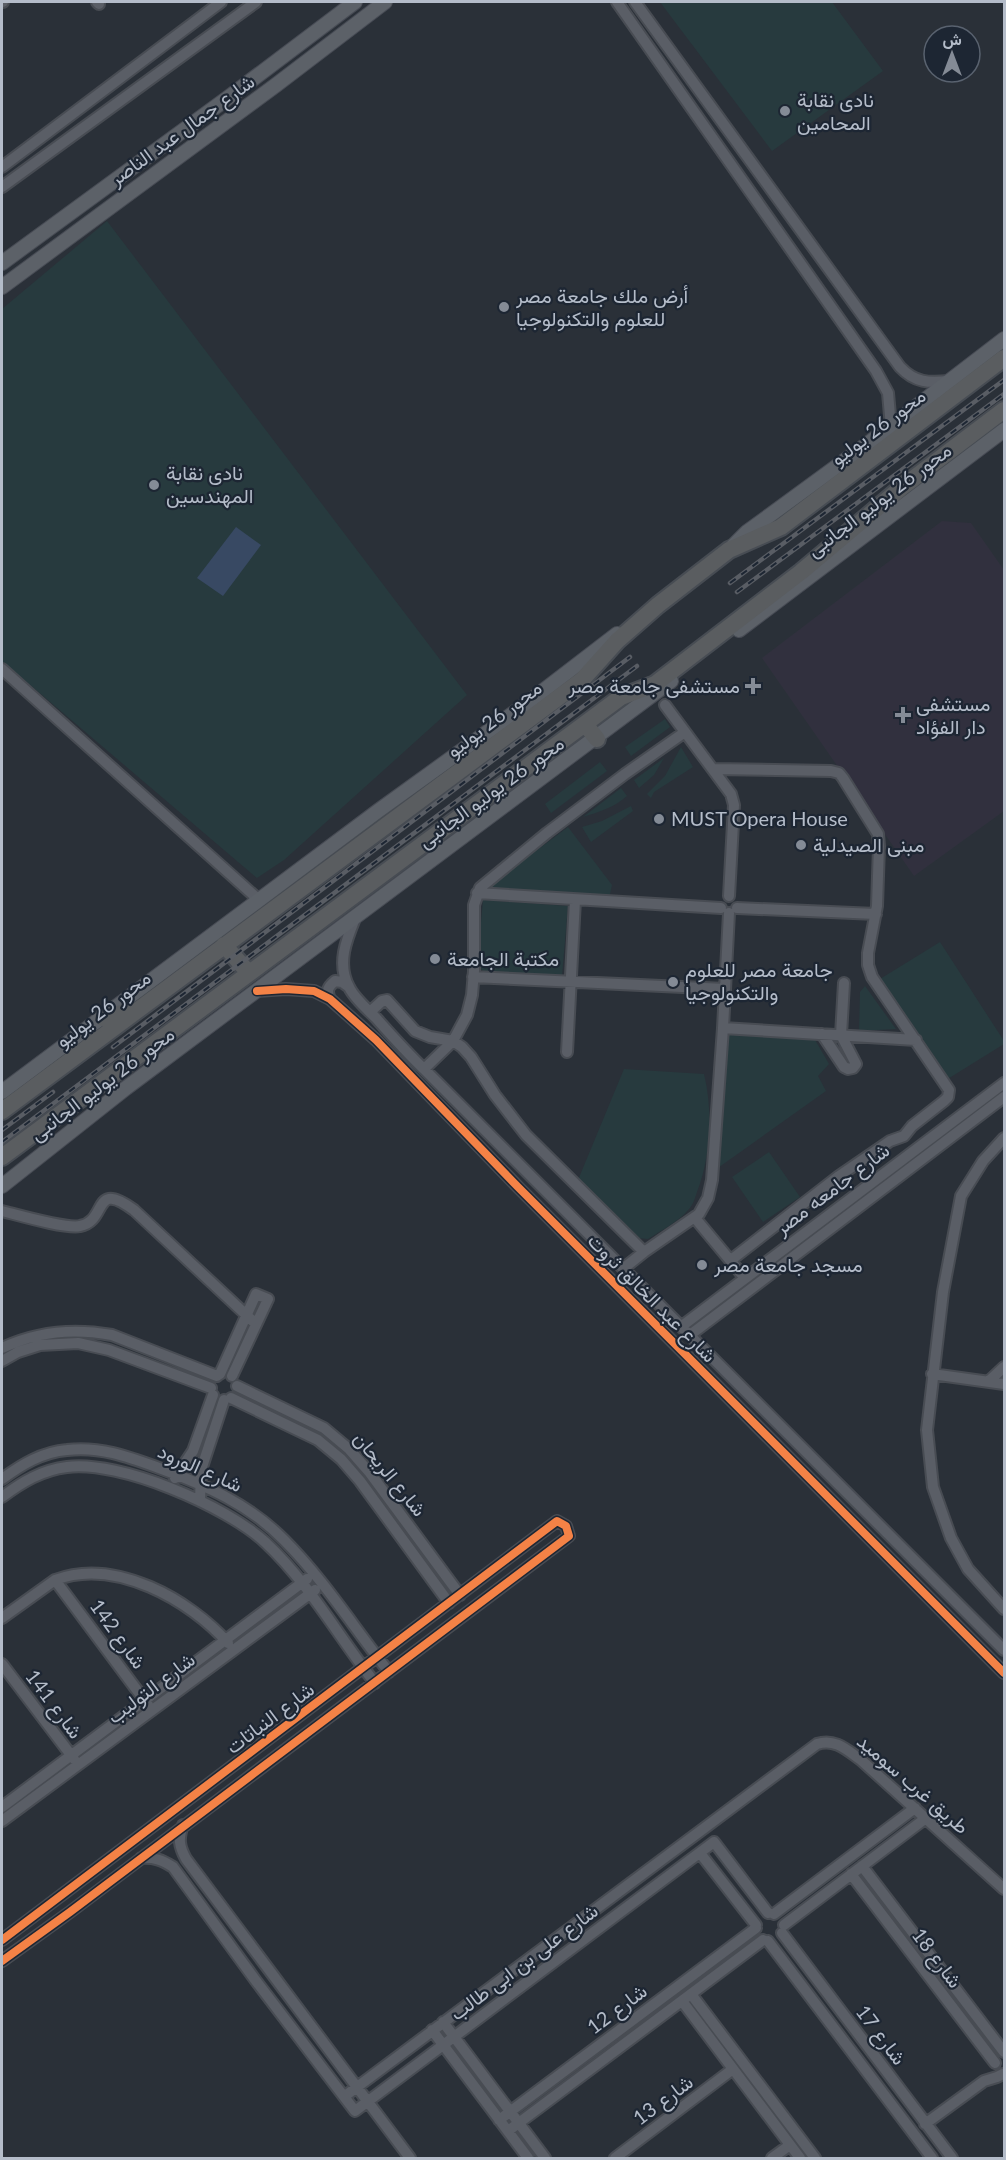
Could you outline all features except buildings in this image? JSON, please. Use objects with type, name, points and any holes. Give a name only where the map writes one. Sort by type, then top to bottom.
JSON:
[{"type":"highway","name":"محور 26 يوليو","points":[[2,1111],[224,945],[526,712],[582,680],[617,641],[658,605],[729,550],[781,527],[1005,358]]},
{"type":"highway","points":[[2,1157],[621,697],[655,684],[750,615],[901,488],[1005,410]]},
{"type":"highway","points":[[585,724],[597,738]]},
{"type":"highway","points":[[224,945],[249,973]]},
{"type":"highway","points":[[103,1018],[139,1008]]},
{"type":"main road","name":"شارع جمال عبد الناصر","points":[[2,263],[230,97],[355,2]]},
{"type":"main road","name":"شارع جمال عبد الناصر","points":[[2,288],[385,2]]},
{"type":"main road","points":[[265,70],[263,77],[265,82],[276,85]]},
{"type":"main road","points":[[230,97],[241,99],[242,110]]},
{"type":"main road","points":[[729,550],[747,532],[891,427],[1005,339]]},
{"type":"main road","name":"محور 26 يوليو الجانبى","points":[[2,1186],[126,1088],[597,738],[750,615],[1005,430]]},
{"type":"main road","points":[[2,1092],[259,900],[526,712]]},
{"type":"street","points":[[2,167],[221,2]]},
{"type":"street","points":[[2,187],[256,2]]},
{"type":"street","points":[[617,2],[876,370],[888,393],[891,427]]},
{"type":"street","points":[[635,2],[900,367],[919,381],[934,383],[949,381]]},
{"type":"street","points":[[2,669],[259,900]]},
{"type":"street","points":[[624,1268],[695,1218],[706,1204],[712,1180],[729,910],[723,899],[729,896],[734,805],[731,794],[665,705]]},
{"type":"street","points":[[424,1069],[453,1041],[466,1015],[472,995],[474,905],[477,893],[484,884],[548,833],[685,732]]},
{"type":"street","points":[[713,769],[838,773],[878,834],[876,914],[868,953],[868,965],[872,977],[948,1087],[948,1097],[912,1126],[904,1136],[890,1141],[839,1176],[731,1260]]},
{"type":"street","points":[[477,893],[729,910],[876,914]]},
{"type":"street","points":[[567,1052],[575,900]]},
{"type":"street","name":"شارع عبد الخالق ثروت","points":[[356,916],[345,942],[343,953],[345,976],[349,987],[370,1012],[424,1069],[1005,1650]]},
{"type":"street","points":[[473,977],[725,989]]},
{"type":"street","points":[[330,999],[327,992],[329,985],[335,981],[342,982],[349,987]]},
{"type":"street","points":[[822,1034],[844,1067],[853,1068],[856,1064],[855,1059],[841,1035],[844,983]]},
{"type":"street","name":"شارع عبد الخالق ثروت","points":[[257,991],[300,989],[314,991],[330,999],[376,1040],[510,1179],[1005,1673]]},
{"type":"street","points":[[370,1012],[382,1000],[387,1000],[415,1031],[430,1037],[453,1041],[471,1057],[495,1095],[526,1135],[644,1252]]},
{"type":"street","points":[[723,1028],[916,1040]]},
{"type":"street","name":"شارع جامعه مصر","points":[[682,1326],[744,1277],[1005,1083]]},
{"type":"street","name":"شارع جامعه مصر","points":[[690,1335],[1005,1097]]},
{"type":"street","points":[[1005,1138],[983,1161],[961,1196],[943,1292],[927,1430],[936,1497],[951,1538],[968,1569],[1005,1609]]},
{"type":"street","points":[[2,1211],[79,1226],[94,1218],[105,1200],[116,1199],[134,1210],[256,1324]]},
{"type":"street","points":[[695,1218],[744,1277]]},
{"type":"street","points":[[2,1361],[18,1352],[40,1345],[78,1343],[109,1350],[212,1391],[217,1399],[227,1399],[236,1393],[235,1381],[268,1299],[256,1294],[218,1375],[212,1381],[212,1391],[193,1451],[167,1488]]},
{"type":"street","points":[[2,1348],[38,1334],[79,1330],[112,1335],[235,1381]]},
{"type":"street","points":[[62,1331],[62,1343]]},
{"type":"street","points":[[989,1381],[1005,1366]]},
{"type":"street","points":[[932,1374],[1005,1384]]},
{"type":"street","name":"شارع الريحان","points":[[235,1381],[324,1428],[356,1455],[460,1595]]},
{"type":"street","points":[[200,1501],[199,1483],[205,1457],[227,1399]]},
{"type":"street","name":"شارع الريحان","points":[[227,1399],[318,1440],[341,1459],[360,1481],[449,1603]]},
{"type":"street","name":"شارع الورود","points":[[2,1479],[26,1463],[45,1455],[64,1450],[85,1449],[119,1454],[199,1483],[236,1502],[285,1540],[323,1584],[389,1672]]},
{"type":"street","name":"شارع الورود","points":[[3,1493],[32,1477],[68,1467],[86,1466],[117,1471],[216,1508],[249,1529],[303,1582],[375,1683]]},
{"type":"street","points":[[360,1481],[370,1473]]},
{"type":"street","name":"شارع النباتات","points":[[2,1940],[557,1521],[566,1526],[569,1536],[2,1961]]},
{"type":"street","name":"شارع التوليب","points":[[3,1814],[71,1755],[314,1574]]},
{"type":"street","points":[[2,1618],[65,1576],[99,1575],[146,1585],[189,1607],[234,1650]]},
{"type":"street","name":"شارع 142","points":[[56,1580],[152,1710]]},
{"type":"street","name":"شارع التوليب","points":[[3,1814],[78,1765],[323,1584]]},
{"type":"street","name":"شارع 141","points":[[2,1664],[78,1765]]},
{"type":"street","name":"طريق غرب سوميد","points":[[703,1828],[817,1744],[831,1741],[861,1760],[1005,1889]]},
{"type":"street","points":[[756,1926],[759,1919],[771,1913],[915,1808]]},
{"type":"street","points":[[700,1852],[756,1926],[758,1935],[766,1940],[778,1939],[783,1929],[926,1818]]},
{"type":"street","points":[[183,1825],[179,1836],[180,1848],[186,1859],[410,2158]]},
{"type":"street","name":"شارع على بن ابى طالب","points":[[703,1828],[356,2087],[345,2096],[355,2111],[714,1842],[771,1913]]},
{"type":"street","points":[[140,1858],[152,1857],[163,1860],[173,1867],[256,1981],[345,2096]]},
{"type":"street","name":"شارع 18","points":[[862,1866],[1005,2053]]},
{"type":"street","name":"شارع 18","points":[[851,1874],[1001,2071]]},
{"type":"street","points":[[771,1913],[781,1919],[783,1929]]},
{"type":"street","name":"شارع 12","points":[[499,2120],[756,1926]]},
{"type":"street","name":"شارع 17","points":[[783,1929],[952,2158]]},
{"type":"street","name":"شارع 12","points":[[508,2131],[766,1940]]},
{"type":"street","name":"شارع 17","points":[[766,1940],[932,2158]]},
{"type":"street","points":[[686,1998],[733,2070],[800,2158]]},
{"type":"street","points":[[686,1998],[815,2158]]},
{"type":"street","points":[[443,2022],[545,2158]]},
{"type":"street","points":[[432,2030],[528,2158]]},
{"type":"street","points":[[926,2124],[984,2081],[989,2070],[1001,2071],[998,2057],[1005,2053]]},
{"type":"street","name":"شارع 13","points":[[615,2158],[733,2070]]},
{"type":"street","points":[[772,2158],[790,2145]]},
{"type":"shaded area","name":"مستشفى دار الفؤاد","points":[[942,521],[971,523],[1004,570],[1004,811],[914,876],[762,658]]},
{"type":"green space","name":"نادى نقابة المحامين","points":[[660,2],[832,2],[883,71],[772,151]]},
{"type":"green space","name":"نادى نقابة المهندسين","points":[[107,221],[467,695],[284,860],[257,878],[2,661],[2,309]]},
{"type":"green space","points":[[665,719],[670,727],[631,756],[625,747]]},
{"type":"green space","points":[[681,747],[693,767],[654,792],[651,798],[647,794],[665,776]]},
{"type":"green space","points":[[664,758],[654,775],[639,788],[634,780]]},
{"type":"green space","points":[[600,762],[607,771],[551,813],[545,804]]},
{"type":"green space","points":[[621,788],[627,796],[622,800],[606,809],[583,817]]},
{"type":"green space","points":[[631,806],[633,811],[591,842],[582,827],[602,821]]},
{"type":"green space","points":[[568,827],[612,885],[609,899],[485,889]]},
{"type":"green space","points":[[483,900],[568,906],[562,976],[488,974],[477,967]]},
{"type":"green space","points":[[940,942],[1004,1041],[1004,1044],[946,1080],[880,979]]},
{"type":"green space","points":[[865,986],[896,1029],[859,1031],[860,992]]},
{"type":"green space","points":[[729,1035],[814,1038],[829,1064],[818,1076],[826,1091],[715,1170]]},
{"type":"green space","points":[[624,1069],[704,1074],[707,1088],[708,1149],[695,1199],[680,1218],[648,1239],[638,1238],[578,1180]]},
{"type":"green space","points":[[769,1152],[800,1197],[763,1222],[732,1177]]},
{"type":"water","points":[[236,527],[261,545],[223,596],[197,578]]},
{"type":"railway","points":[[730,583],[1004,380]]},
{"type":"railway","points":[[737,592],[1004,394]]},
{"type":"railway","points":[[113,1047],[630,657]]},
{"type":"railway","points":[[2,1142],[637,666]]},
{"type":"railway","points":[[2,1130],[53,1092]]},
{"type":"cycle path","points":[[257,991],[286,989],[314,991],[330,999],[376,1040],[518,1187],[1004,1673]]},
{"type":"cycle path","points":[[2,1940],[557,1521],[566,1526],[569,1536],[2,1961]]},
{"type":"place","name":"نادى نقابة المحامين","points":[[785,111]]},
{"type":"place","name":"أرض ملك جامعة مصر للعلوم والتكنولوجيا","points":[[504,307]]},
{"type":"place","name":"نادى نقابة المهندسين","points":[[154,485]]},
{"type":"place","name":"مستشفى جامعة مصر","points":[[753,686]]},
{"type":"place","name":"مستشفى دار الفؤاد","points":[[903,715]]},
{"type":"place","name":"MUST Opera House","points":[[659,819]]},
{"type":"place","name":"مبنى الصيدلية","points":[[801,845]]},
{"type":"place","name":"مكتبة الجامعة","points":[[435,959]]},
{"type":"place","name":"جامعة مصر للعلوم والتكنولوجيا","points":[[673,982]]},
{"type":"place","name":"مسجد جامعة مصر","points":[[702,1265]]}]
